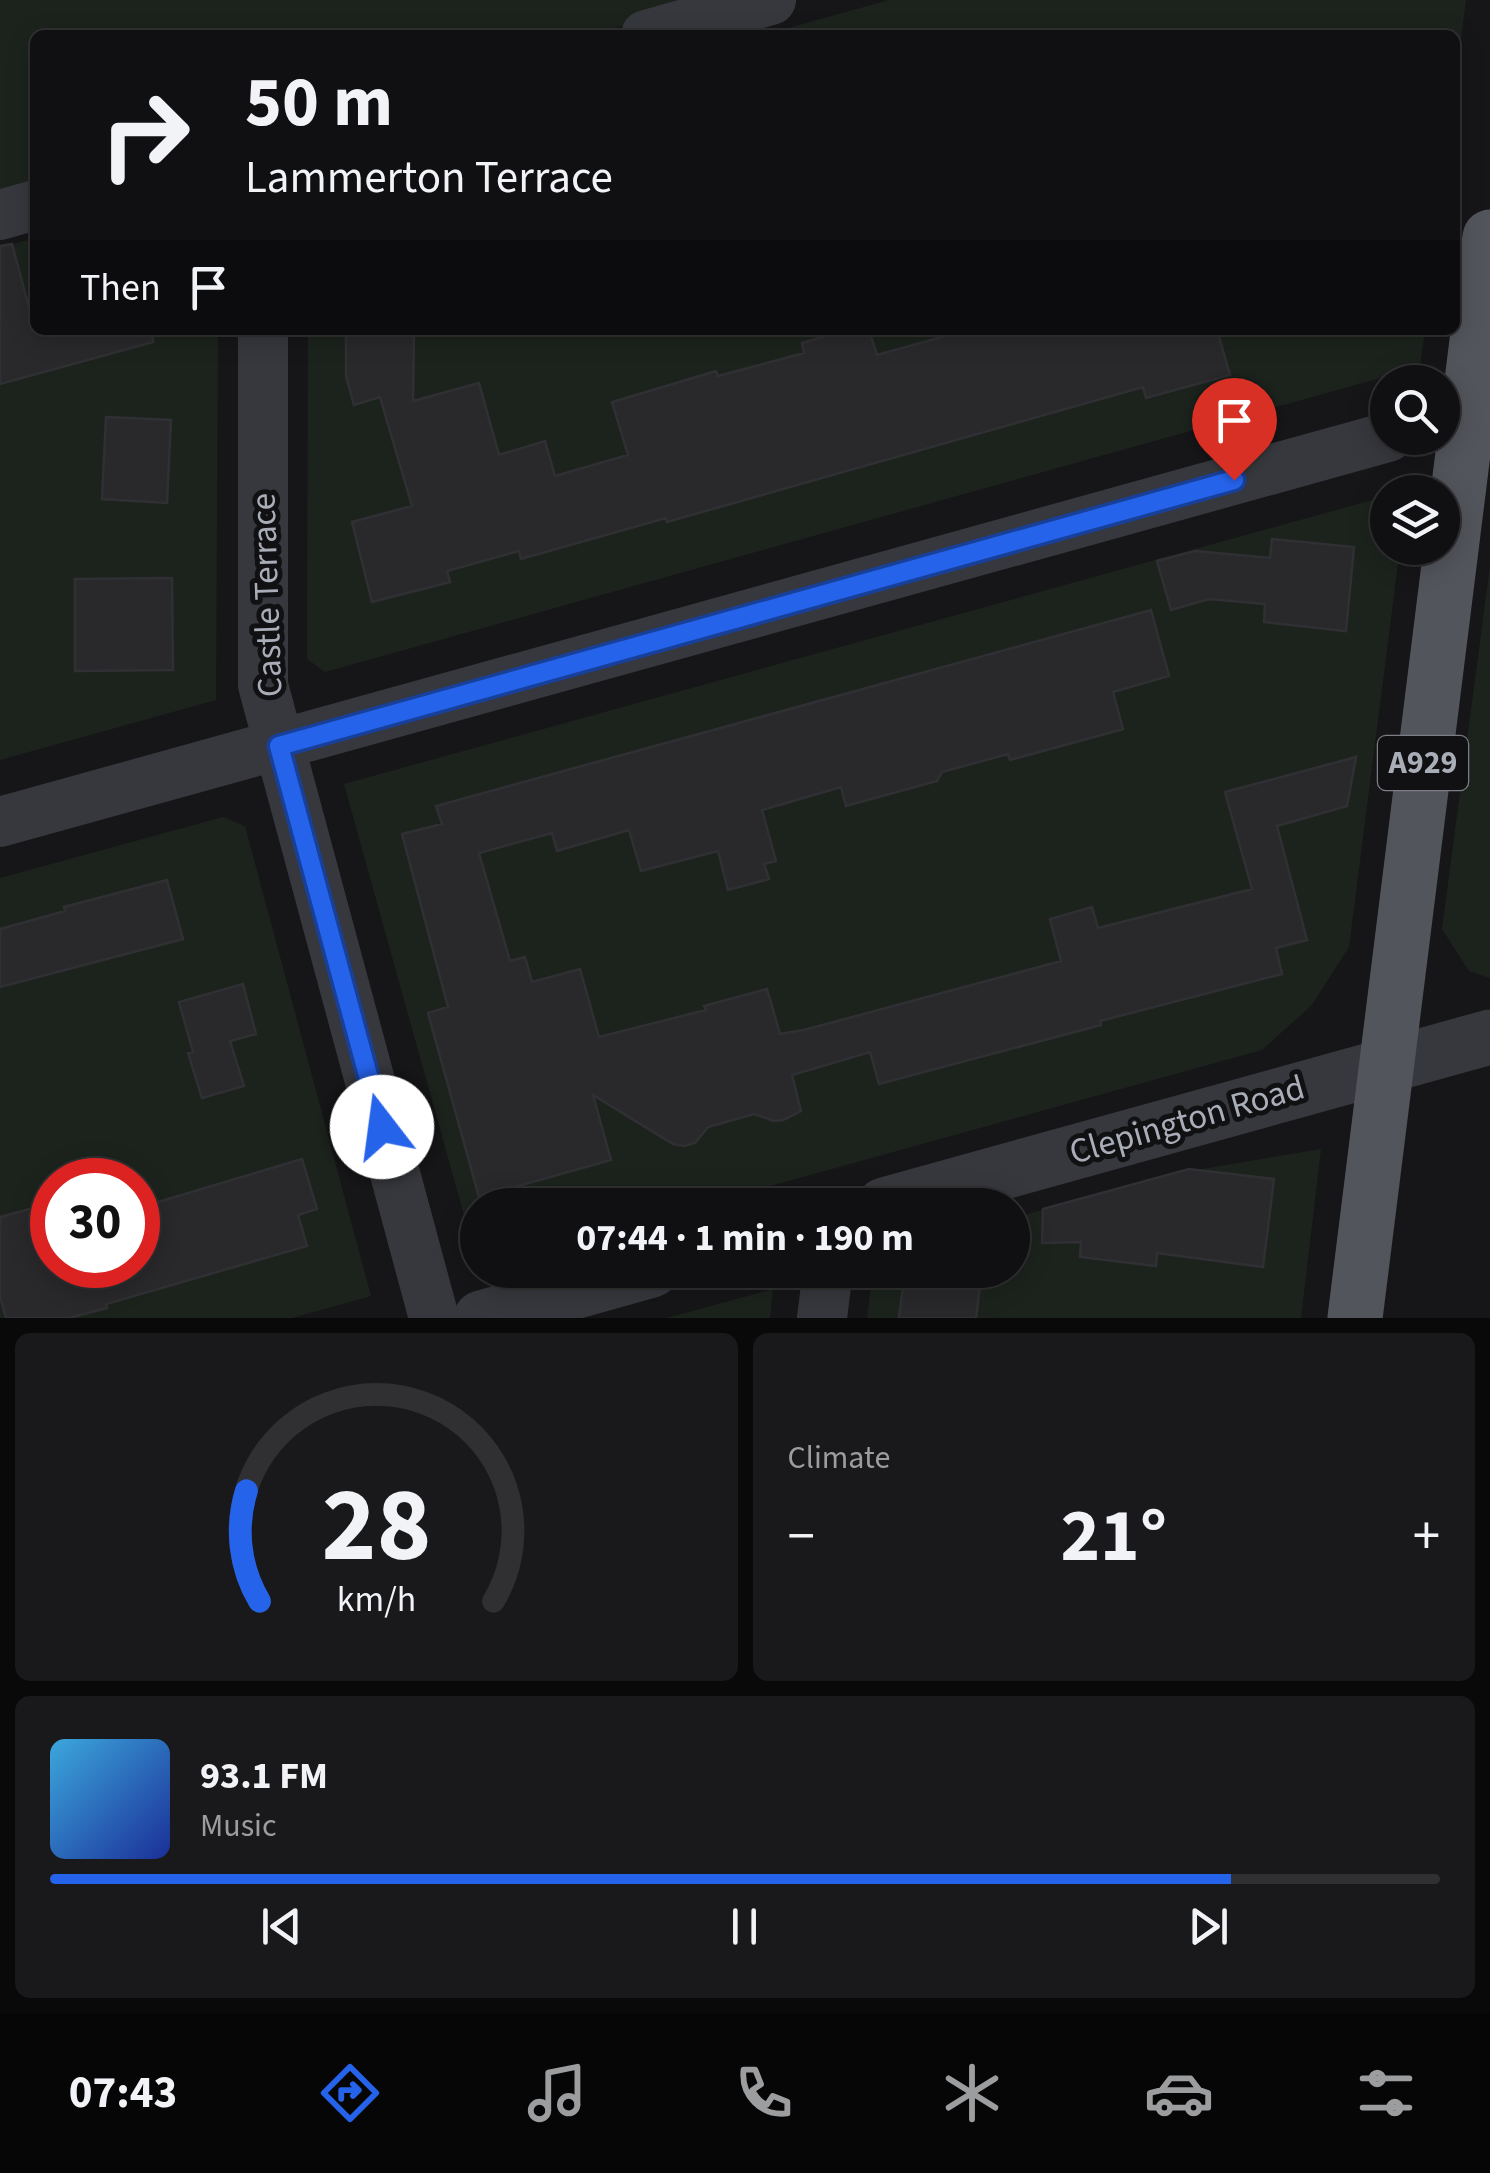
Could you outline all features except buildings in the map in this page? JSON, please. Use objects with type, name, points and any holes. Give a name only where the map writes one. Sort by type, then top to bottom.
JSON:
[{"type":"main road","name":"A929","points":[[1355,1318],[1490,237]]},
{"type":"street","points":[[664,30],[771,0]]},
{"type":"street","points":[[0,215],[30,206]]},
{"type":"street","name":"Castle Terrace","points":[[264,335],[264,685],[434,1318]]},
{"type":"street","points":[[0,822],[1370,442]]},
{"type":"street","name":"Clepington Road","points":[[945,1188],[1490,1037]]},
{"type":"street","points":[[481,1318],[588,1288]]},
{"type":"street","points":[[822,1318],[826,1288]]},
{"type":"shaded area","points":[[0,0],[716,0],[608,30],[30,30],[30,191],[0,199]]},
{"type":"shaded area","points":[[889,0],[1466,0],[1460,48],[1460,30],[781,30]]},
{"type":"shaded area","points":[[30,239],[30,335],[218,335],[216,700],[0,760],[0,248]]},
{"type":"shaded area","points":[[308,335],[1424,335],[1420,365],[1370,365],[1370,381],[325,672],[307,659]]},
{"type":"shaded area","points":[[1370,501],[1370,565],[1398,565],[1349,947],[1312,1005],[1262,1050],[763,1188],[460,1188],[460,1201],[344,784]]},
{"type":"shaded area","points":[[1490,566],[1490,978],[1469,971],[1442,929]]},
{"type":"shaded area","points":[[223,817],[245,826],[371,1296],[292,1318],[0,1318],[0,878]]},
{"type":"shaded area","points":[[1321,1149],[1301,1318],[867,1318],[871,1288],[1030,1288],[1030,1213],[1167,1175]]},
{"type":"shaded area","points":[[773,1289],[770,1318],[667,1318]]},
{"type":"route","points":[[382,1127],[279,746],[1234,480]]}]
